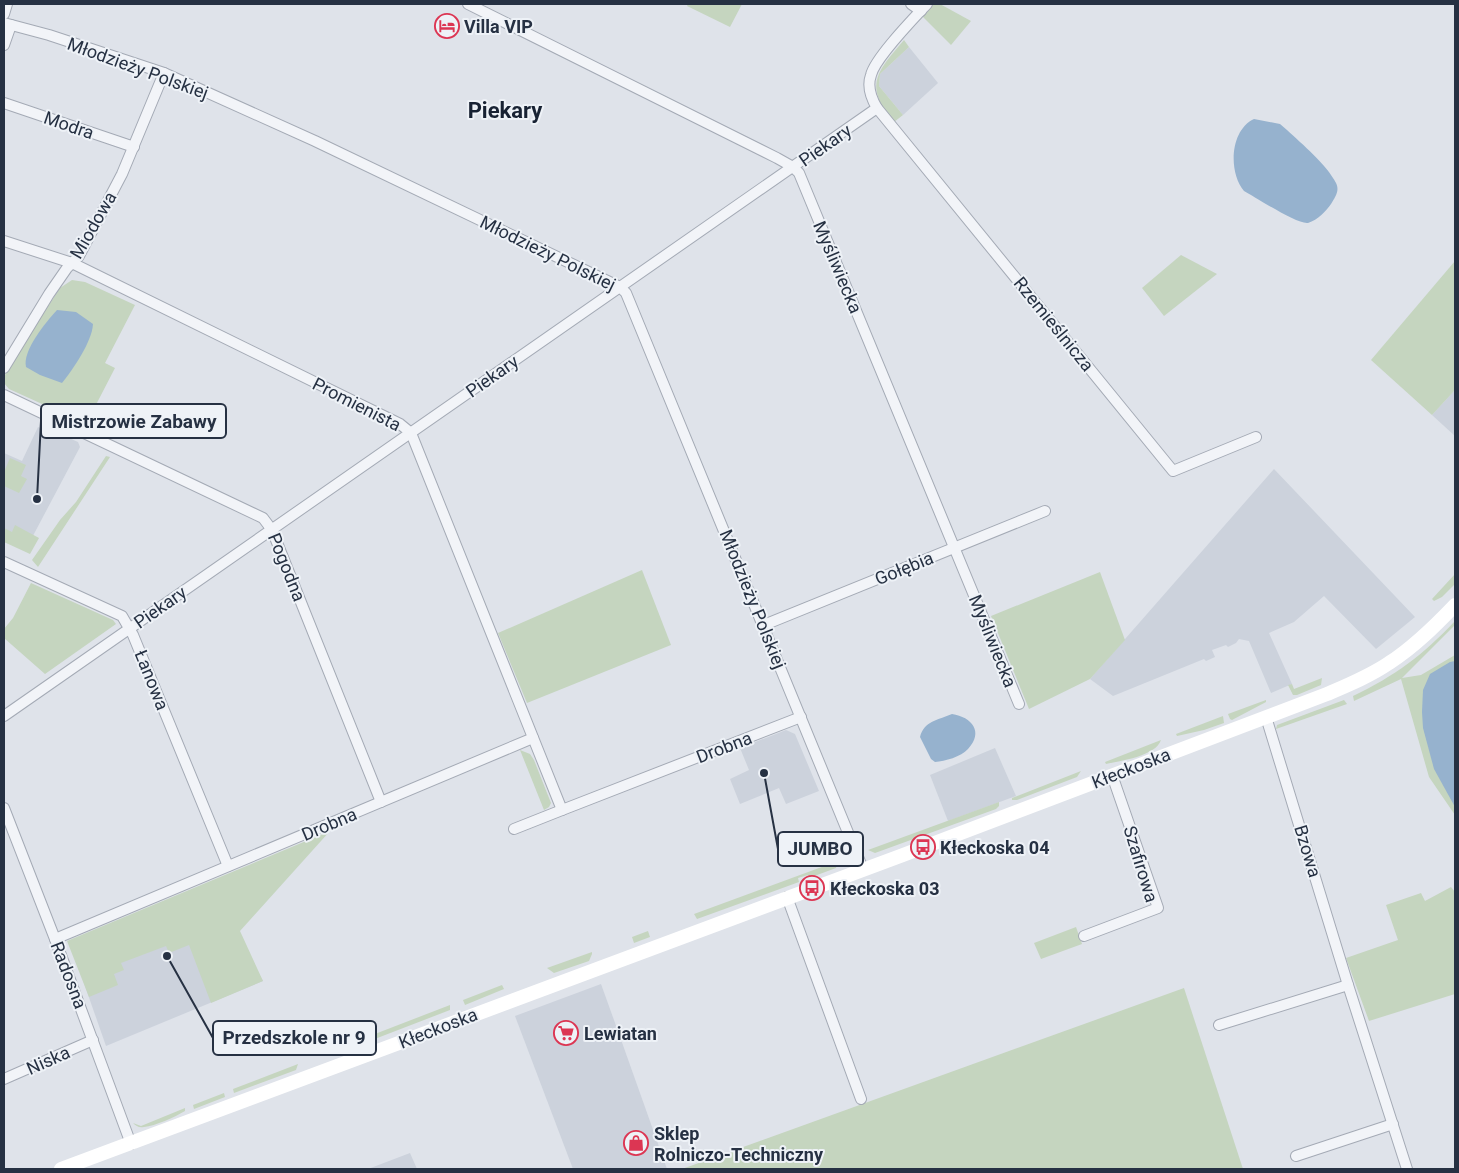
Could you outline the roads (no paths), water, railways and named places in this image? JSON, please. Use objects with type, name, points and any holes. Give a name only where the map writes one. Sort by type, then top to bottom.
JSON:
[{"type":"main road","name":"Kłeckoska","points":[[61,1169],[1327,694],[1382,668],[1410,648],[1455,605]]},
{"type":"street","points":[[4,14],[7,4]]},
{"type":"street","points":[[468,4],[793,167]]},
{"type":"street","points":[[877,108],[870,90],[871,74],[879,60],[924,7],[911,4]]},
{"type":"street","points":[[4,45],[7,24]]},
{"type":"street","name":"Młodzieży Polskiej","points":[[7,24],[49,35],[164,73],[316,141],[620,287],[626,293],[863,869]]},
{"type":"street","name":"Miodowa","points":[[4,368],[49,294],[79,256],[122,174],[164,73]]},
{"type":"street","name":"Modra","points":[[4,103],[134,147]]},
{"type":"street","name":"Piekary","points":[[4,716],[877,108]]},
{"type":"street","name":"Rzemieślnicza","points":[[877,108],[1173,471],[1256,437]]},
{"type":"street","name":"Myśliwiecka","points":[[793,167],[799,173],[1019,704]]},
{"type":"street","name":"Promienista","points":[[4,242],[72,263],[400,424],[411,433],[533,738]]},
{"type":"street","name":"Pogodna","points":[[4,395],[263,518],[272,530],[381,802]]},
{"type":"street","name":"Gołębia","points":[[764,625],[1045,511]]},
{"type":"street","name":"Łanowa","points":[[4,562],[122,616],[130,628],[228,866]]},
{"type":"street","name":"Drobna","points":[[514,829],[801,717]]},
{"type":"street","name":"Bzowa","points":[[1266,717],[1407,1169]]},
{"type":"street","points":[[533,738],[562,810]]},
{"type":"street","name":"Drobna","points":[[55,939],[533,738]]},
{"type":"street","name":"Szafirowa","points":[[1084,936],[1158,908],[1112,775]]},
{"type":"street","name":"Radosna","points":[[4,808],[131,1144]]},
{"type":"street","points":[[787,897],[862,1099]]},
{"type":"street","points":[[1219,1025],[1348,984]]},
{"type":"street","name":"Niska","points":[[4,1079],[93,1040]]},
{"type":"street","points":[[1296,1156],[1393,1124]]},
{"type":"water","points":[[1254,119],[1280,124],[1314,155],[1332,176],[1337,186],[1336,194],[1327,210],[1315,220],[1308,223],[1295,220],[1244,191],[1239,183],[1234,163],[1236,142],[1246,124]]},
{"type":"water","points":[[57,310],[76,312],[93,324],[86,347],[62,383],[40,375],[26,367],[26,360],[31,345],[41,329]]},
{"type":"water","points":[[1455,661],[1455,807],[1434,769],[1423,728],[1422,712],[1423,690],[1430,674]]},
{"type":"water","points":[[952,714],[965,718],[974,726],[975,737],[973,743],[968,749],[957,756],[935,762],[931,759],[920,737],[928,724]]},
{"type":"place","name":"Villa VIP","points":[[447,26]]},
{"type":"place","name":"Mistrzowie Zabawy","points":[[37,499]]},
{"type":"place","name":"JUMBO","points":[[764,773]]},
{"type":"place","name":"Kłeckoska 04","points":[[923,847]]},
{"type":"place","name":"Kłeckoska 03","points":[[812,888]]},
{"type":"place","name":"Przedszkole nr 9","points":[[167,956]]},
{"type":"place","name":"Lewiatan","points":[[566,1033]]},
{"type":"place","name":"Sklep Rolniczo-Techniczny","points":[[636,1143]]},
{"type":"district","name":"Piekary","points":[[505,110]]}]
